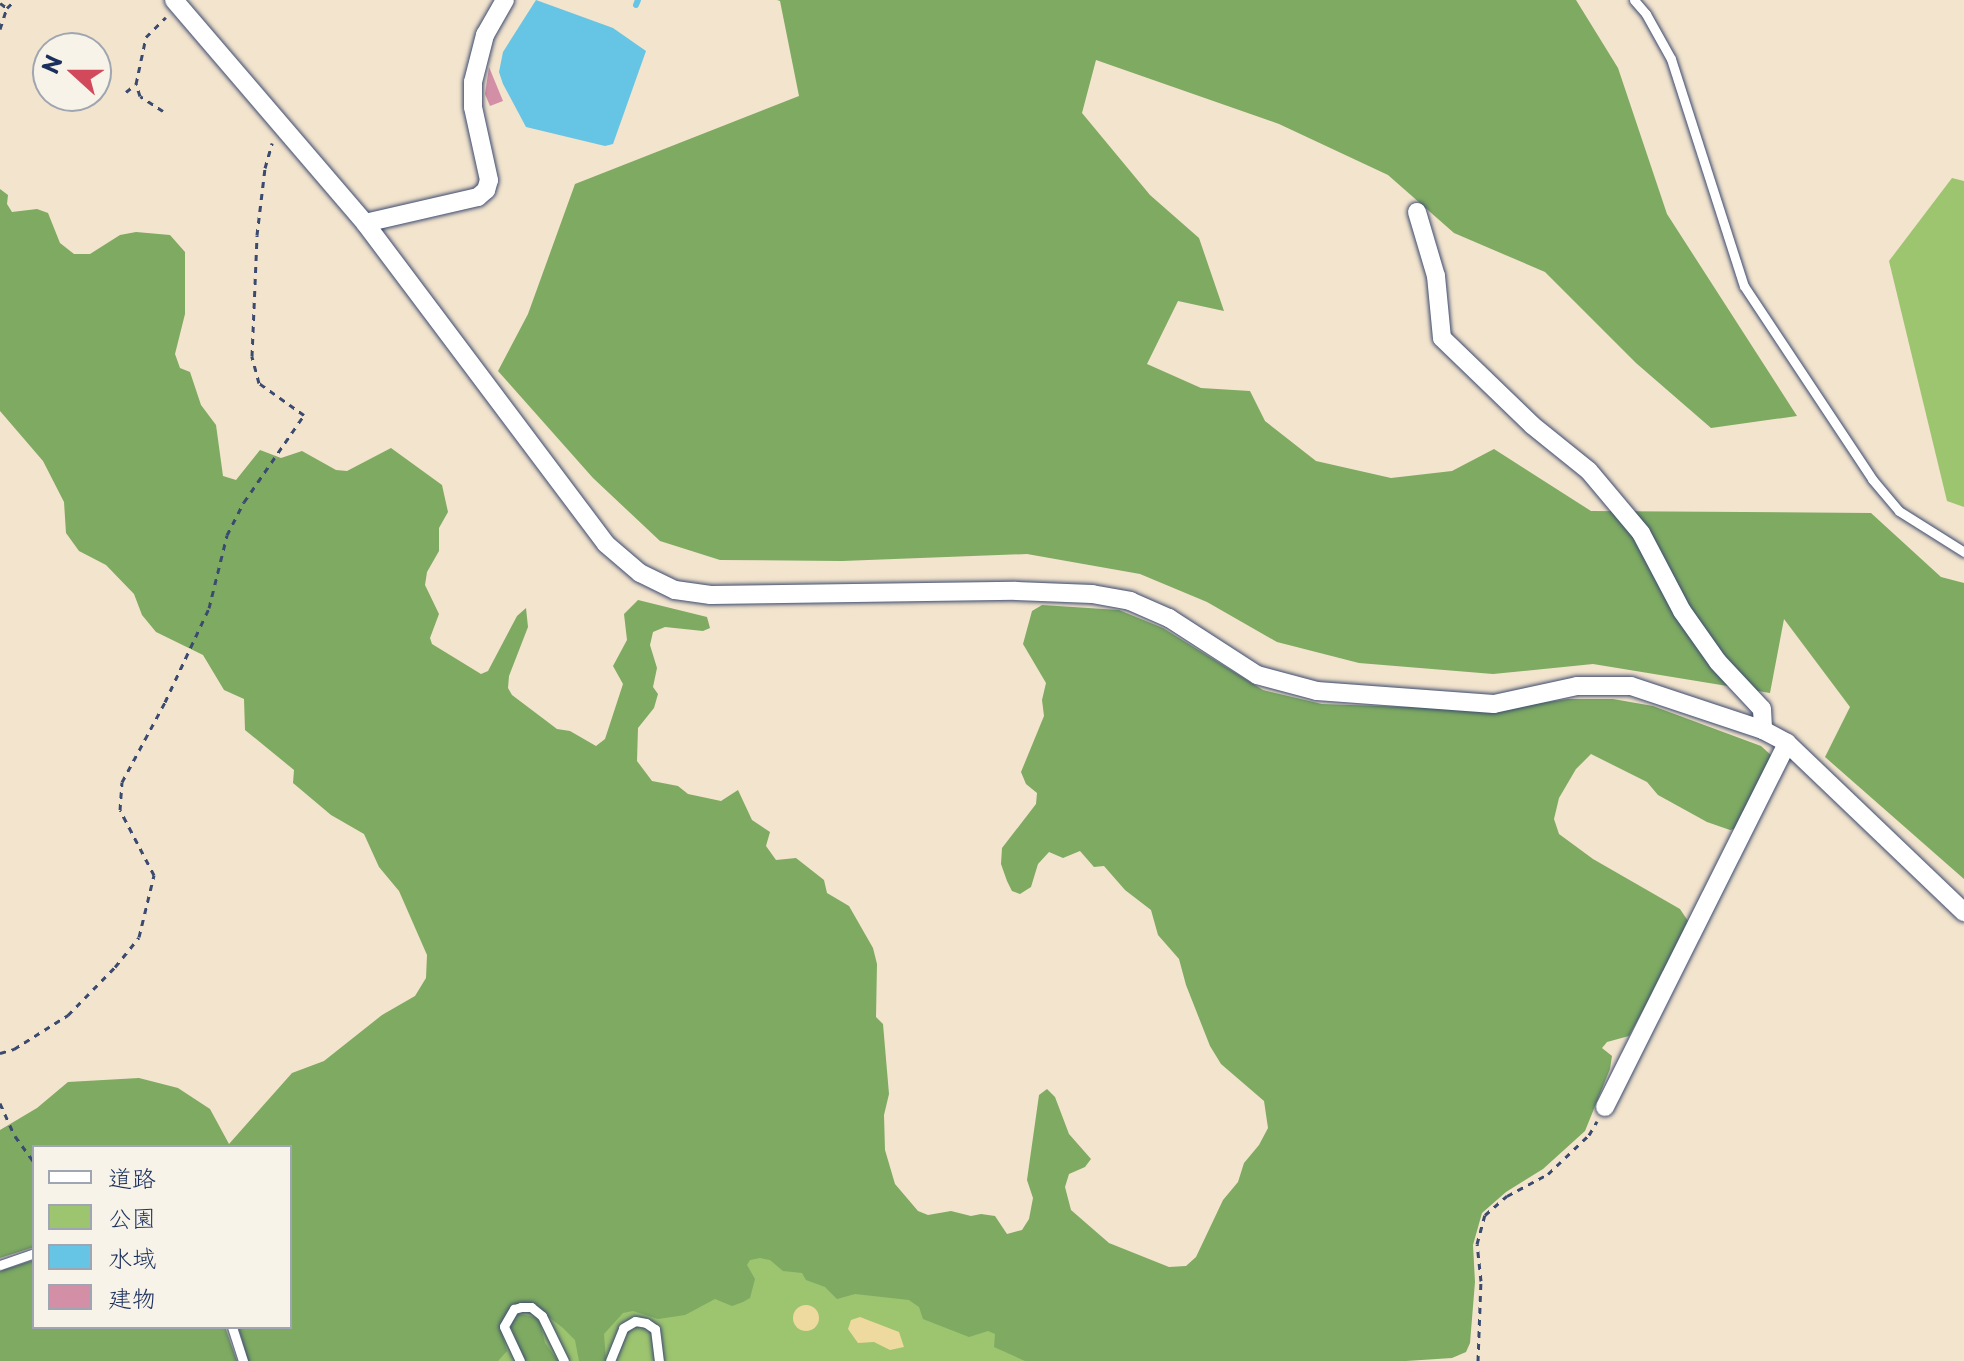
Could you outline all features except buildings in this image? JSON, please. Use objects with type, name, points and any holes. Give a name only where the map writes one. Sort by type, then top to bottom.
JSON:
[{"type":"street","points":[[365,223],[478,197],[486,190],[489,180],[473,107],[473,82],[485,35],[505,0]]},
{"type":"street","points":[[179,4],[365,223],[606,544],[640,573],[675,590],[724,595],[1016,591],[1092,594],[1130,601],[1169,618],[1257,675],[1317,691],[1494,704],[1577,686],[1631,686],[1763,730],[1787,743],[1964,912]]},
{"type":"street","points":[[1417,212],[1436,276],[1442,338],[1532,425],[1589,471],[1641,533],[1682,611],[1718,662],[1762,709],[1763,730]]},
{"type":"street","points":[[1605,1107],[1787,743]]},
{"type":"lane","points":[[1634,0],[1646,14],[1671,59],[1744,286],[1872,479],[1899,511],[1964,552]]},
{"type":"lane","points":[[0,1265],[32,1254]]},
{"type":"lane","points":[[520,1361],[504,1326],[514,1309],[521,1307],[531,1307],[542,1316],[564,1361]]},
{"type":"lane","points":[[610,1361],[623,1328],[635,1321],[655,1329],[655,1351],[659,1361]]},
{"type":"lane","points":[[233,1329],[243,1361]]},
{"type":"path","points":[[0,29],[7,8],[15,0]]},
{"type":"path","points":[[0,3],[7,8]]},
{"type":"path","points":[[163,111],[140,96],[136,84],[146,37],[179,4]]},
{"type":"path","points":[[126,92],[136,84]]},
{"type":"path","points":[[0,1053],[14,1049],[68,1015],[115,967],[139,937],[154,875],[120,810],[122,782],[165,702],[209,608],[227,535],[244,502],[304,415],[259,383],[252,356],[257,235],[270,145],[284,130]]},
{"type":"path","points":[[0,1103],[15,1136],[32,1159]]},
{"type":"path","points":[[1478,1361],[1481,1281],[1477,1244],[1485,1215],[1507,1196],[1548,1174],[1589,1135],[1605,1107]]},
{"type":"green space","points":[[777,0],[1576,0],[1618,68],[1667,214],[1797,416],[1711,428],[1636,363],[1545,272],[1454,233],[1388,175],[1279,124],[1096,60],[1082,113],[1150,195],[1199,238],[1224,311],[1178,301],[1147,364],[1201,388],[1250,391],[1265,421],[1316,461],[1391,478],[1452,471],[1494,449],[1591,511],[1871,513],[1941,577],[1964,583],[1964,879],[1825,757],[1850,707],[1784,619],[1770,693],[1593,664],[1493,674],[1359,663],[1277,642],[1207,602],[1140,574],[1027,554],[842,561],[720,560],[660,541],[593,478],[498,371],[528,314],[575,184],[799,96],[780,1]]},
{"type":"green space","points":[[1952,178],[1964,181],[1964,507],[1947,501],[1889,261]]},
{"type":"green space","points":[[0,189],[8,195],[7,204],[12,212],[37,209],[48,213],[60,243],[74,254],[90,254],[120,235],[136,232],[170,235],[185,252],[185,314],[175,354],[180,368],[190,372],[201,405],[216,425],[223,476],[236,480],[260,450],[281,458],[302,451],[336,470],[347,471],[391,448],[442,485],[448,512],[439,528],[439,551],[427,572],[425,585],[439,614],[430,638],[432,644],[481,674],[488,671],[517,616],[526,608],[528,627],[509,676],[508,688],[512,695],[557,729],[570,731],[596,746],[605,739],[623,684],[613,666],[627,640],[624,614],[638,600],[707,617],[710,628],[703,631],[665,627],[653,632],[650,645],[657,668],[653,687],[658,694],[654,708],[638,728],[637,761],[652,781],[678,786],[688,794],[721,801],[738,790],[752,820],[770,832],[766,846],[776,860],[796,858],[824,880],[827,893],[849,906],[873,948],[877,964],[876,1017],[883,1024],[889,1094],[884,1115],[885,1150],[895,1184],[918,1211],[928,1215],[951,1211],[971,1216],[995,1216],[1007,1234],[1022,1230],[1029,1219],[1033,1198],[1027,1180],[1039,1095],[1047,1089],[1055,1097],[1069,1134],[1091,1159],[1085,1167],[1069,1174],[1065,1187],[1071,1210],[1109,1243],[1169,1267],[1186,1266],[1196,1257],[1223,1200],[1238,1182],[1244,1163],[1268,1128],[1264,1101],[1221,1064],[1210,1046],[1179,959],[1158,935],[1151,910],[1125,890],[1104,866],[1094,867],[1080,851],[1063,858],[1049,852],[1038,864],[1031,887],[1020,894],[1012,891],[1007,881],[1001,864],[1002,848],[1036,804],[1037,793],[1026,784],[1021,772],[1044,716],[1042,700],[1046,683],[1023,644],[1032,611],[1042,605],[1119,610],[1163,628],[1263,690],[1322,704],[1494,710],[1568,699],[1613,699],[1653,706],[1761,746],[1772,756],[1739,828],[1730,830],[1707,822],[1658,795],[1647,782],[1591,754],[1576,769],[1559,798],[1554,819],[1559,834],[1593,859],[1680,909],[1688,921],[1685,934],[1629,1036],[1607,1042],[1602,1048],[1612,1056],[1610,1069],[1585,1131],[1543,1169],[1506,1192],[1482,1213],[1473,1245],[1475,1282],[1470,1343],[1466,1352],[1452,1358],[1406,1361],[1025,1361],[994,1347],[995,1334],[988,1331],[969,1337],[923,1319],[919,1307],[909,1300],[855,1294],[837,1299],[825,1287],[806,1280],[802,1273],[783,1271],[770,1260],[760,1258],[750,1260],[747,1265],[755,1279],[750,1298],[743,1302],[732,1306],[715,1299],[685,1315],[658,1319],[633,1311],[623,1313],[604,1334],[606,1361],[579,1361],[575,1340],[563,1328],[541,1311],[512,1305],[500,1327],[507,1351],[498,1361],[248,1361],[239,1329],[292,1329],[292,1145],[32,1145],[32,1248],[0,1258],[0,1130],[37,1108],[68,1082],[139,1078],[178,1088],[210,1109],[229,1144],[292,1073],[324,1061],[382,1015],[415,996],[426,978],[427,955],[399,891],[379,867],[364,834],[331,815],[293,783],[294,770],[245,730],[244,699],[224,690],[203,655],[156,632],[142,615],[134,594],[106,565],[79,551],[66,533],[64,502],[43,461],[0,411]]},
{"type":"green space","points":[[737,1243],[1105,1361],[409,1361],[456,1325]]},
{"type":"green space","points":[[32,1261],[32,1329],[226,1329],[237,1361],[0,1361],[0,1271]]},
{"type":"green space","points":[[519,1314],[535,1317],[540,1323],[545,1343],[558,1361],[525,1361],[511,1327],[513,1317]]},
{"type":"sand","points":[[806,1305],[816,1308],[819,1318],[816,1328],[806,1331],[796,1328],[793,1318],[796,1308]]},
{"type":"sand","points":[[860,1317],[899,1332],[904,1347],[890,1350],[874,1342],[858,1343],[848,1329],[851,1320]]},
{"type":"water","points":[[536,0],[613,28],[646,51],[613,144],[605,146],[526,127],[503,84],[499,72],[503,52]]},
{"type":"waterway","points":[[636,5],[638,0]]}]
